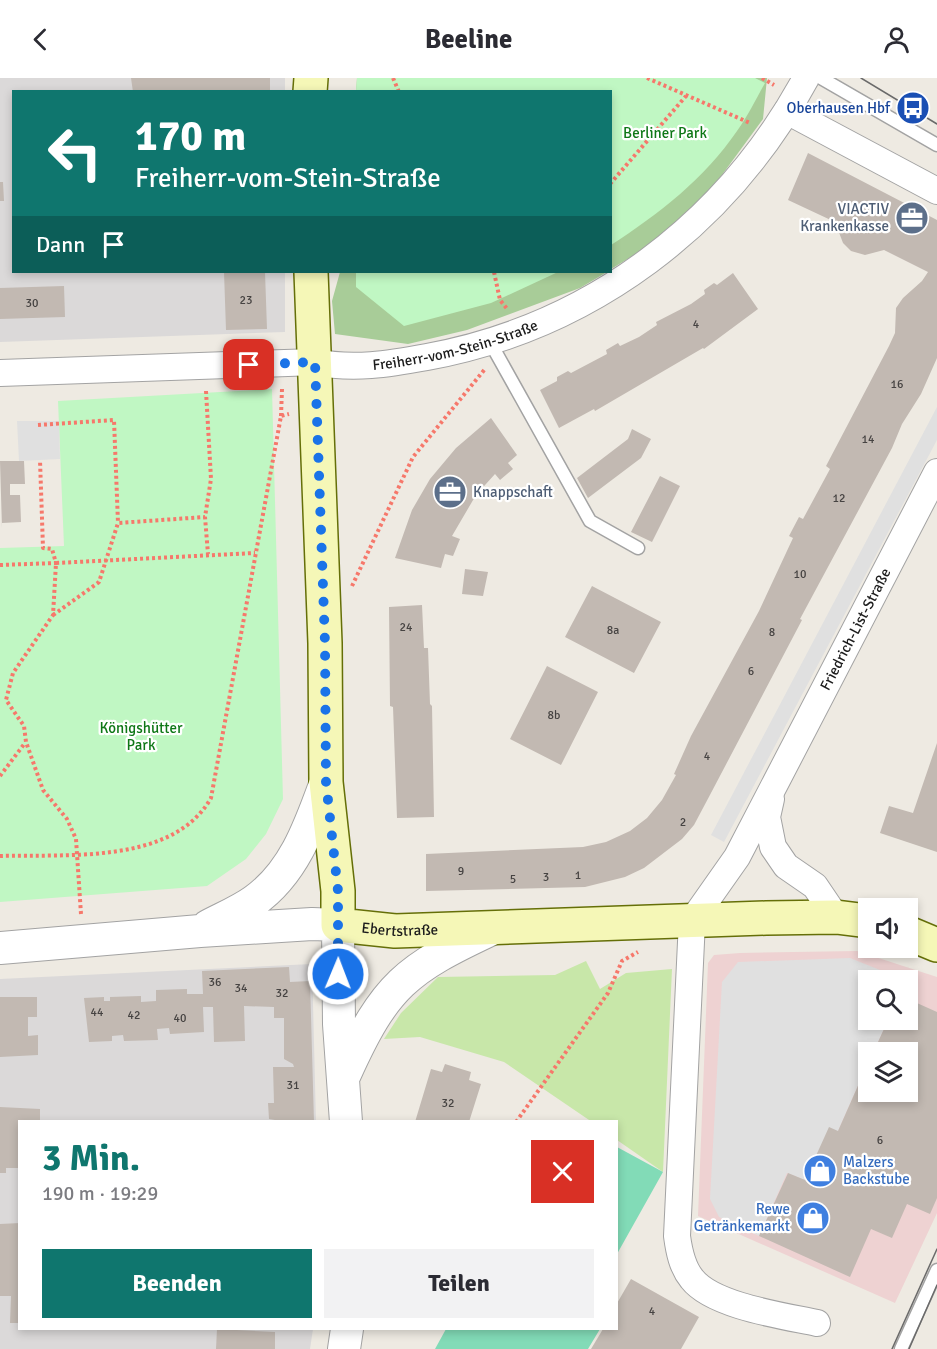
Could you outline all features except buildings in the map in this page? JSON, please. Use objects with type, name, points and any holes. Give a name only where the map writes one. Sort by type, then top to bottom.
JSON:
[{"type":"main road","points":[[311,273],[325,643],[326,782],[338,891],[338,925]]},
{"type":"main road","name":"Ebertstraße","points":[[338,925],[395,931],[836,917],[858,920]]},
{"type":"main road","points":[[918,937],[937,945]]},
{"type":"street","name":"Freiherr-vom-Stein-Straße","points":[[0,373],[315,362],[352,367],[461,351],[493,349],[523,329],[581,302],[635,271],[679,238],[729,189],[787,111],[806,78]]},
{"type":"street","points":[[787,111],[937,190]]},
{"type":"street","name":"Friedrich-List-Straße","points":[[692,921],[737,857],[937,472]]},
{"type":"street","points":[[200,931],[252,902],[275,882],[300,846],[326,782]]},
{"type":"street","name":"Friedrich-List-Straße","points":[[773,787],[767,817],[772,847],[786,866],[815,886],[836,917]]},
{"type":"street","points":[[692,921],[677,1236],[679,1254],[693,1280],[704,1290],[746,1308],[817,1323]]},
{"type":"street","name":"Ebertstraße","points":[[0,948],[81,943],[200,931],[312,924],[338,925]]},
{"type":"street","points":[[338,925],[339,1024],[346,1120]]},
{"type":"street","points":[[344,1075],[365,1029],[396,987],[415,969],[438,954],[494,928]]},
{"type":"street","points":[[344,1349],[347,1330]]},
{"type":"lane","points":[[821,78],[937,145]]},
{"type":"lane","points":[[493,349],[590,521],[638,548]]},
{"type":"lane","points":[[901,1349],[937,1270]]},
{"type":"path","points":[[647,78],[726,111]]},
{"type":"path","points":[[762,78],[773,84]]},
{"type":"path","points":[[612,182],[686,96]]},
{"type":"path","points":[[494,273],[500,300],[523,329]]},
{"type":"path","points":[[350,591],[413,458],[493,349]]},
{"type":"path","points":[[0,856],[79,854],[122,850],[161,841],[185,827],[205,808],[211,798],[281,416],[283,389],[272,390]]},
{"type":"path","points":[[208,554],[205,517],[211,478],[206,392],[217,391]]},
{"type":"path","points":[[281,416],[317,411]]},
{"type":"path","points":[[38,425],[114,420],[118,523],[99,582],[54,615],[13,673],[7,694],[7,703],[24,726],[26,742],[43,790],[72,828],[79,854],[81,943]]},
{"type":"path","points":[[40,460],[44,548],[52,549],[56,563],[54,615]]},
{"type":"path","points":[[118,523],[205,517]]},
{"type":"path","points":[[0,565],[255,553]]},
{"type":"path","points":[[0,776],[26,742]]},
{"type":"path","points":[[517,1120],[608,993],[622,960],[642,949]]},
{"type":"shaded area","points":[[0,78],[285,78],[285,90],[12,90],[12,273],[285,273],[285,332],[0,342]]},
{"type":"shaded area","points":[[937,407],[937,440],[724,842],[711,835]]},
{"type":"shaded area","points":[[17,421],[59,421],[60,459],[19,461]]},
{"type":"shaded area","points":[[857,951],[858,958],[879,958],[915,970],[858,970],[858,1030],[918,1030],[918,971],[937,977],[937,1213],[895,1303],[698,1216],[708,963],[714,955]]},
{"type":"shaded area","points":[[850,958],[880,970],[858,970],[858,1030],[883,1030],[878,1042],[858,1042],[858,1086],[838,1131],[805,1180],[787,1173],[759,1236],[719,1217],[710,1199],[722,982],[738,962]]},
{"type":"shaded area","points":[[312,964],[316,1120],[18,1120],[18,1330],[313,1330],[310,1349],[0,1349],[0,979]]},
{"type":"green space","name":"Berliner Park","points":[[357,78],[767,78],[763,119],[686,224],[612,268],[612,90],[356,90]]},
{"type":"green space","name":"Berliner Park","points":[[357,78],[755,78],[765,83],[741,125],[710,165],[663,208],[612,244],[612,90],[356,90]]},
{"type":"green space","points":[[340,273],[605,273],[580,288],[467,330],[408,344],[335,334],[332,301]]},
{"type":"green space","points":[[356,273],[556,273],[491,303],[404,326],[356,287]]},
{"type":"green space","name":"Königshütter Park","points":[[272,389],[283,799],[266,834],[246,859],[207,886],[0,902],[0,548],[64,546],[58,401]]},
{"type":"green space","points":[[586,961],[600,989],[626,973],[672,969],[663,1172],[618,1141],[618,1120],[589,1120],[504,1062],[420,1037],[384,1039],[401,1013],[438,977],[555,975]]},
{"type":"green space","points":[[618,1148],[663,1172],[618,1252]]},
{"type":"green space","points":[[445,1330],[599,1330],[588,1349],[435,1349]]},
{"type":"tram line","points":[[861,78],[937,124]]},
{"type":"tram line","points":[[892,1349],[937,1249]]},
{"type":"tram line","points":[[909,1349],[937,1285]]},
{"type":"place","name":"Oberhausen Hbf","points":[[913,108]]},
{"type":"place","name":"VIACTIV Krankenkasse","points":[[912,218]]},
{"type":"place","name":"Knappschaft","points":[[450,492]]},
{"type":"place","name":"Malzers Backstube","points":[[820,1171]]},
{"type":"place","name":"Rewe Getränkemarkt","points":[[813,1218]]},
{"type":"route","points":[[249,365],[315,362],[325,643],[326,782],[338,891],[338,974]]}]
